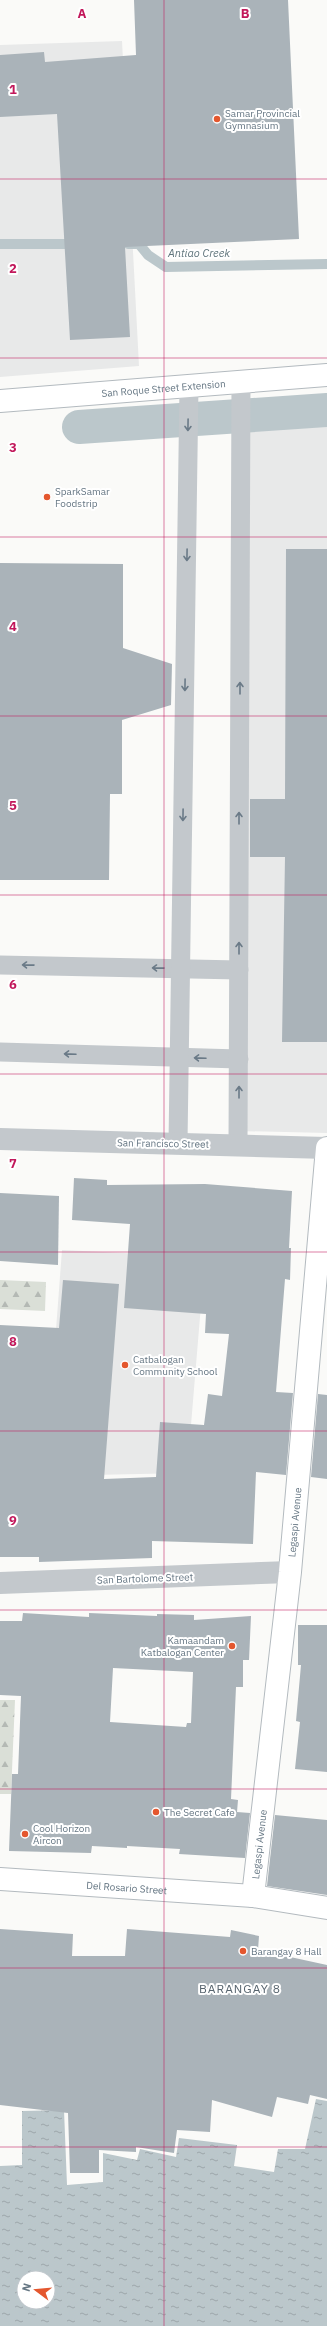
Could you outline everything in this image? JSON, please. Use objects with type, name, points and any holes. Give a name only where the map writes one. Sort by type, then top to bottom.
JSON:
[{"type":"street","name":"San Roque Street Extension","points":[[0,401],[327,375]]},
{"type":"street","name":"San Francisco Street","points":[[0,1139],[178,1143],[238,1137],[327,1148]]},
{"type":"street","name":"Legaspi Avenue","points":[[252,1896],[290,1572],[327,1148]]},
{"type":"street","name":"San Bartolome Street","points":[[0,1583],[290,1572]]},
{"type":"street","name":"Del Rosario Street","points":[[0,1879],[252,1896],[327,1908]]},
{"type":"lane","points":[[238,1137],[241,382]]},
{"type":"lane","points":[[178,1143],[189,386]]},
{"type":"lane","points":[[0,964],[239,970]]},
{"type":"lane","points":[[0,1052],[239,1059]]},
{"type":"shaded area","points":[[122,41],[139,366],[0,377],[0,45]]},
{"type":"shaded area","points":[[327,397],[327,1133],[238,1131],[241,403]]},
{"type":"shaded area","name":"Catbalogan Community School","points":[[62,1250],[205,1257],[187,1473],[45,1476]]},
{"type":"green space","points":[[0,1280],[46,1282],[45,1311],[0,1309]]},
{"type":"green space","points":[[0,1700],[15,1700],[11,1794],[0,1794]]},
{"type":"water","points":[[316,2099],[327,2101],[327,2326],[0,2326],[0,2166],[22,2165],[22,2111],[64,2110],[67,2185],[103,2182],[103,2153],[137,2160],[140,2149],[176,2157],[179,2138],[237,2145],[234,2166],[274,2172],[278,2149],[305,2149]]},
{"type":"building","name":"Samar Provincial Gymnasium","points":[[134,0],[288,0],[299,239],[125,247],[130,337],[70,340],[57,114],[0,117],[0,55],[44,52],[45,62],[136,55]]},
{"type":"building","points":[[286,549],[327,549],[327,1042],[282,1042],[285,857],[250,857],[250,799],[285,799]]},
{"type":"building","points":[[0,563],[123,564],[123,648],[172,664],[171,705],[122,720],[122,794],[110,794],[109,880],[0,880]]},
{"type":"building","points":[[74,1178],[107,1180],[107,1185],[205,1184],[292,1191],[289,1248],[291,1248],[290,1280],[285,1279],[276,1392],[293,1393],[286,1475],[256,1472],[253,1544],[152,1541],[152,1558],[39,1562],[39,1557],[0,1557],[0,1325],[59,1328],[63,1280],[119,1284],[104,1479],[156,1477],[160,1422],[204,1425],[208,1394],[222,1396],[229,1334],[205,1333],[206,1314],[124,1308],[130,1224],[72,1220]]},
{"type":"building","points":[[0,1193],[59,1196],[58,1265],[0,1261]]},
{"type":"building","points":[[318,1394],[327,1395],[327,1479],[311,1477]]},
{"type":"building","points":[[23,1613],[89,1617],[89,1613],[157,1616],[157,1614],[194,1615],[194,1620],[251,1616],[249,1660],[243,1660],[243,1687],[236,1687],[231,1799],[238,1800],[237,1812],[250,1813],[245,1858],[179,1854],[180,1849],[127,1846],[127,1848],[92,1846],[91,1853],[9,1851],[12,1774],[18,1774],[21,1696],[0,1695],[0,1621],[22,1621]],"holes":[[[113,1668],[193,1672],[191,1723],[187,1723],[186,1727],[110,1722]]]},
{"type":"building","points":[[298,1625],[327,1625],[327,1772],[295,1769],[300,1722],[296,1721],[301,1665],[298,1665]]},
{"type":"building","points":[[275,1815],[327,1820],[327,1895],[267,1886]]},
{"type":"building","points":[[0,1929],[73,1934],[72,1956],[125,1956],[127,1929],[230,1937],[231,1930],[259,1936],[258,1950],[327,1965],[327,2099],[310,2095],[308,2104],[277,2097],[272,2117],[212,2100],[210,2132],[177,2130],[174,2153],[136,2147],[136,2152],[99,2150],[99,2173],[70,2173],[68,2113],[0,2105]]},
{"type":"waterway","name":"Antiao Creek","points":[[0,244],[78,244]]},
{"type":"waterway","name":"Antiao Creek","points":[[128,244],[139,244],[148,255],[166,267],[327,264]]},
{"type":"waterway","points":[[79,427],[327,410]]},
{"type":"place","name":"Samar Provincial Gymnasium","points":[[217,119]]},
{"type":"place","name":"SparkSamar Foodstrip","points":[[47,497]]},
{"type":"place","name":"Catbalogan Community School","points":[[125,1365]]},
{"type":"place","name":"Kamaandam Katbalogan Center","points":[[232,1646]]},
{"type":"place","name":"The Secret Cafe","points":[[156,1812]]},
{"type":"place","name":"Cool Horizon Aircon","points":[[25,1834]]},
{"type":"place","name":"Barangay 8 Hall","points":[[243,1951]]},
{"type":"district","name":"BARANGAY 8","points":[[240,1989]]}]
